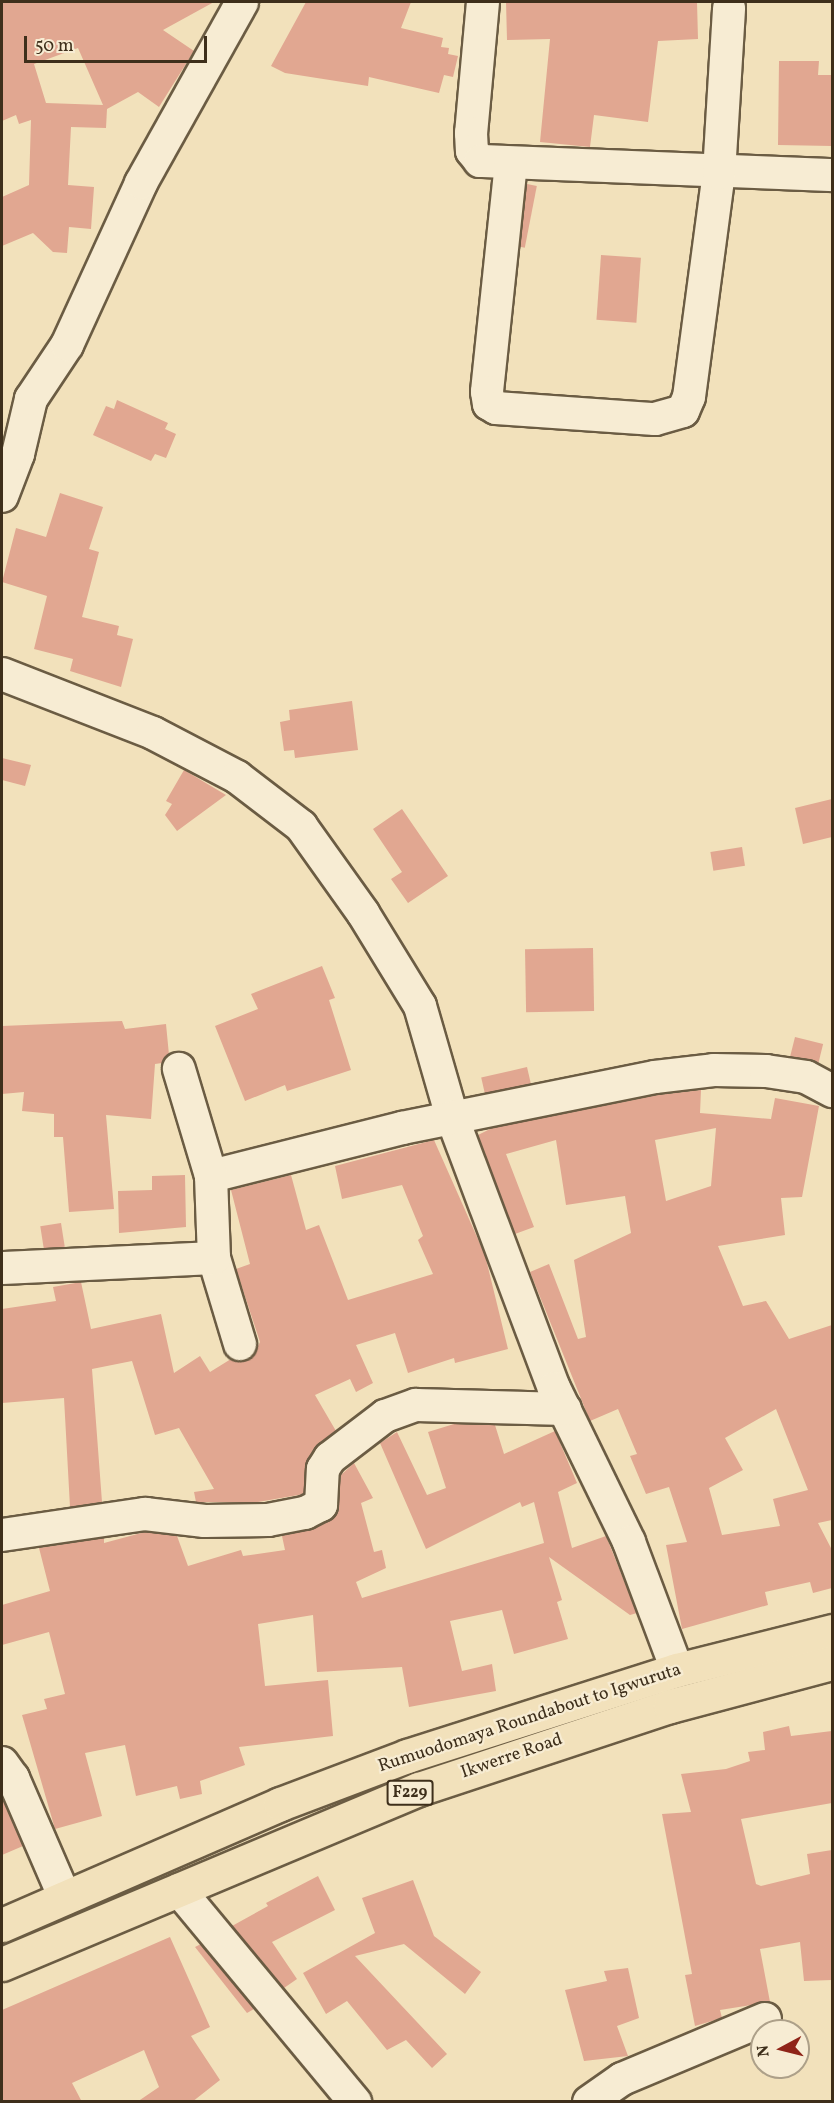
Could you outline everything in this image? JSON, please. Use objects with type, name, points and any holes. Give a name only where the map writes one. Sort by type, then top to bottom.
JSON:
[{"type":"main road","name":"Rumuodomaya Roundabout to Igwuruta","points":[[2,1925],[280,1804],[407,1756],[677,1670],[832,1631]]},
{"type":"main road","name":"Ikwerre Road","points":[[2,1964],[419,1789],[670,1706],[832,1663]]},
{"type":"street","points":[[2,496],[18,454],[31,399],[68,345],[141,183],[242,2]]},
{"type":"street","points":[[483,2],[472,151],[480,161],[586,164],[719,173],[832,175]]},
{"type":"street","points":[[512,163],[487,392],[489,404],[496,408],[655,419],[683,411],[689,397],[719,173],[729,8]]},
{"type":"street","points":[[2,674],[153,733],[237,777],[301,826],[363,913],[420,1006],[452,1117],[565,1409],[629,1542],[677,1670]]},
{"type":"street","points":[[179,1069],[211,1176],[214,1258],[240,1344]]},
{"type":"street","points":[[211,1176],[452,1117],[655,1077],[714,1070],[806,1077],[832,1091]]},
{"type":"street","points":[[2,1268],[214,1258]]},
{"type":"street","points":[[2,1535],[145,1514],[205,1521],[268,1520],[305,1513],[321,1505],[323,1469],[330,1458],[385,1416],[416,1405],[565,1409]]},
{"type":"street","points":[[2,1763],[13,1778],[65,1898]]},
{"type":"street","points":[[179,1890],[355,2102]]},
{"type":"street","points":[[589,2102],[622,2079],[750,2025]]},
{"type":"building","points":[[2,2],[214,2],[163,30],[194,51],[159,107],[138,92],[107,109],[106,128],[71,127],[68,185],[94,187],[91,229],[69,227],[67,253],[53,252],[33,233],[2,246],[2,197],[29,185],[31,120],[19,124],[16,115],[2,121]],"holes":[[[78,48],[103,105],[46,103],[34,64]]]},
{"type":"building","points":[[306,2],[411,2],[401,28],[443,38],[441,47],[449,48],[448,54],[458,56],[453,77],[444,75],[439,93],[369,77],[368,86],[285,73],[271,66]]},
{"type":"building","points":[[506,2],[697,2],[698,39],[658,41],[648,122],[594,115],[590,147],[540,142],[550,39],[507,40]]},
{"type":"building","points":[[779,61],[819,61],[818,75],[832,75],[832,146],[778,145]]},
{"type":"building","points":[[527,184],[537,186],[525,248],[515,246]]},
{"type":"building","points":[[601,255],[641,258],[636,323],[596,320]]},
{"type":"building","points":[[117,400],[168,423],[165,429],[176,434],[166,458],[155,454],[151,461],[93,435],[106,406],[114,409]]},
{"type":"building","points":[[60,493],[103,507],[89,549],[99,552],[82,617],[119,626],[117,635],[133,639],[121,687],[70,671],[73,659],[34,649],[47,596],[2,582],[16,528],[46,537]]},
{"type":"building","points":[[352,701],[358,750],[295,758],[294,750],[284,751],[280,722],[290,720],[289,710]]},
{"type":"building","points":[[2,758],[31,765],[25,786],[2,780]]},
{"type":"building","points":[[184,770],[226,795],[177,831],[165,815],[172,804],[166,801]]},
{"type":"building","points":[[832,799],[832,837],[803,844],[795,808]]},
{"type":"building","points":[[402,809],[448,876],[408,903],[391,879],[402,872],[373,829]]},
{"type":"building","points":[[742,847],[745,866],[713,871],[710,852]]},
{"type":"building","points":[[593,948],[594,1011],[526,1012],[525,949]]},
{"type":"building","points":[[322,966],[335,998],[329,1000],[351,1070],[287,1091],[285,1085],[245,1101],[215,1026],[258,1009],[251,994]]},
{"type":"building","points":[[122,1021],[125,1029],[166,1024],[169,1055],[162,1063],[155,1064],[151,1119],[106,1115],[114,1209],[69,1212],[63,1137],[54,1137],[54,1114],[22,1111],[24,1092],[2,1094],[2,1026]]},
{"type":"building","points":[[795,1037],[823,1044],[818,1063],[790,1056]]},
{"type":"building","points":[[527,1067],[531,1084],[485,1094],[481,1078]]},
{"type":"building","points":[[701,1090],[700,1113],[771,1119],[775,1098],[819,1106],[802,1197],[781,1198],[785,1235],[718,1246],[743,1306],[766,1301],[789,1339],[832,1325],[832,1520],[818,1523],[832,1550],[832,1588],[813,1593],[810,1582],[765,1592],[768,1605],[682,1629],[666,1545],[687,1542],[669,1487],[646,1494],[630,1456],[637,1454],[618,1409],[590,1421],[530,1272],[549,1264],[578,1339],[586,1337],[574,1260],[631,1233],[625,1196],[566,1205],[556,1140],[506,1154],[534,1227],[515,1234],[478,1135],[492,1128],[658,1095]],"holes":[[[716,1128],[711,1186],[666,1201],[655,1140]],[[776,1409],[808,1490],[773,1499],[780,1526],[722,1535],[709,1488],[743,1470],[725,1438]]]},
{"type":"building","points":[[434,1140],[485,1255],[508,1349],[455,1363],[454,1358],[408,1373],[395,1333],[356,1345],[373,1383],[356,1392],[350,1379],[315,1395],[336,1431],[308,1459],[304,1494],[258,1502],[196,1502],[194,1492],[214,1489],[179,1428],[155,1435],[132,1361],[92,1369],[102,1502],[70,1507],[64,1398],[2,1403],[2,1309],[56,1301],[53,1287],[81,1282],[91,1329],[161,1314],[174,1373],[200,1356],[210,1372],[231,1359],[246,1361],[253,1356],[260,1342],[236,1269],[250,1264],[231,1190],[291,1175],[306,1230],[319,1225],[348,1300],[433,1274],[418,1240],[423,1236],[402,1185],[342,1199],[335,1166]]},
{"type":"building","points":[[185,1175],[186,1227],[119,1233],[118,1191],[152,1190],[152,1176]]},
{"type":"building","points":[[61,1223],[65,1247],[44,1250],[40,1226]]},
{"type":"building","points":[[454,1424],[495,1425],[504,1454],[555,1431],[577,1483],[558,1492],[572,1548],[606,1536],[637,1613],[630,1615],[549,1557],[562,1600],[557,1602],[568,1639],[514,1654],[502,1610],[450,1621],[462,1671],[492,1664],[496,1691],[409,1707],[402,1667],[317,1672],[313,1615],[258,1624],[265,1686],[328,1680],[333,1736],[239,1747],[245,1765],[200,1781],[202,1794],[180,1799],[177,1786],[136,1796],[125,1745],[85,1753],[102,1816],[55,1829],[22,1715],[47,1709],[44,1699],[65,1694],[49,1632],[2,1645],[2,1605],[50,1591],[39,1548],[104,1538],[104,1543],[145,1532],[177,1536],[188,1566],[241,1550],[243,1556],[285,1550],[282,1536],[313,1529],[336,1515],[341,1475],[354,1463],[373,1498],[361,1503],[374,1552],[382,1550],[386,1568],[356,1582],[362,1598],[544,1543],[534,1502],[522,1507],[520,1502],[426,1549],[380,1443],[397,1432],[427,1495],[446,1488],[428,1432]]},
{"type":"building","points":[[789,1726],[791,1736],[832,1731],[832,1803],[741,1819],[756,1884],[761,1886],[810,1874],[807,1854],[832,1850],[832,1980],[804,1981],[800,1942],[760,1949],[770,2002],[720,2010],[722,2018],[695,2026],[685,1975],[692,1974],[662,1814],[691,1812],[681,1774],[726,1769],[750,1761],[748,1752],[765,1750],[763,1732]]},
{"type":"building","points":[[2,1797],[23,1846],[2,1855]]},
{"type":"building","points":[[318,1876],[335,1910],[272,1942],[297,1979],[284,1988],[232,1926],[268,1906],[266,1903]]},
{"type":"building","points":[[413,1880],[434,1936],[481,1972],[465,1994],[404,1944],[355,1956],[447,2054],[432,2068],[406,2040],[387,2050],[347,2001],[326,2014],[303,1973],[375,1933],[362,1898]]},
{"type":"building","points":[[170,1937],[210,2027],[191,2036],[220,2080],[192,2102],[137,2102],[159,2087],[144,2050],[72,2083],[82,2102],[2,2102],[2,2010]]},
{"type":"building","points":[[201,1944],[254,2009],[247,2013],[195,1947]]},
{"type":"building","points":[[628,1968],[639,2018],[617,2026],[628,2056],[584,2061],[565,1990],[607,1981],[604,1971]]}]
